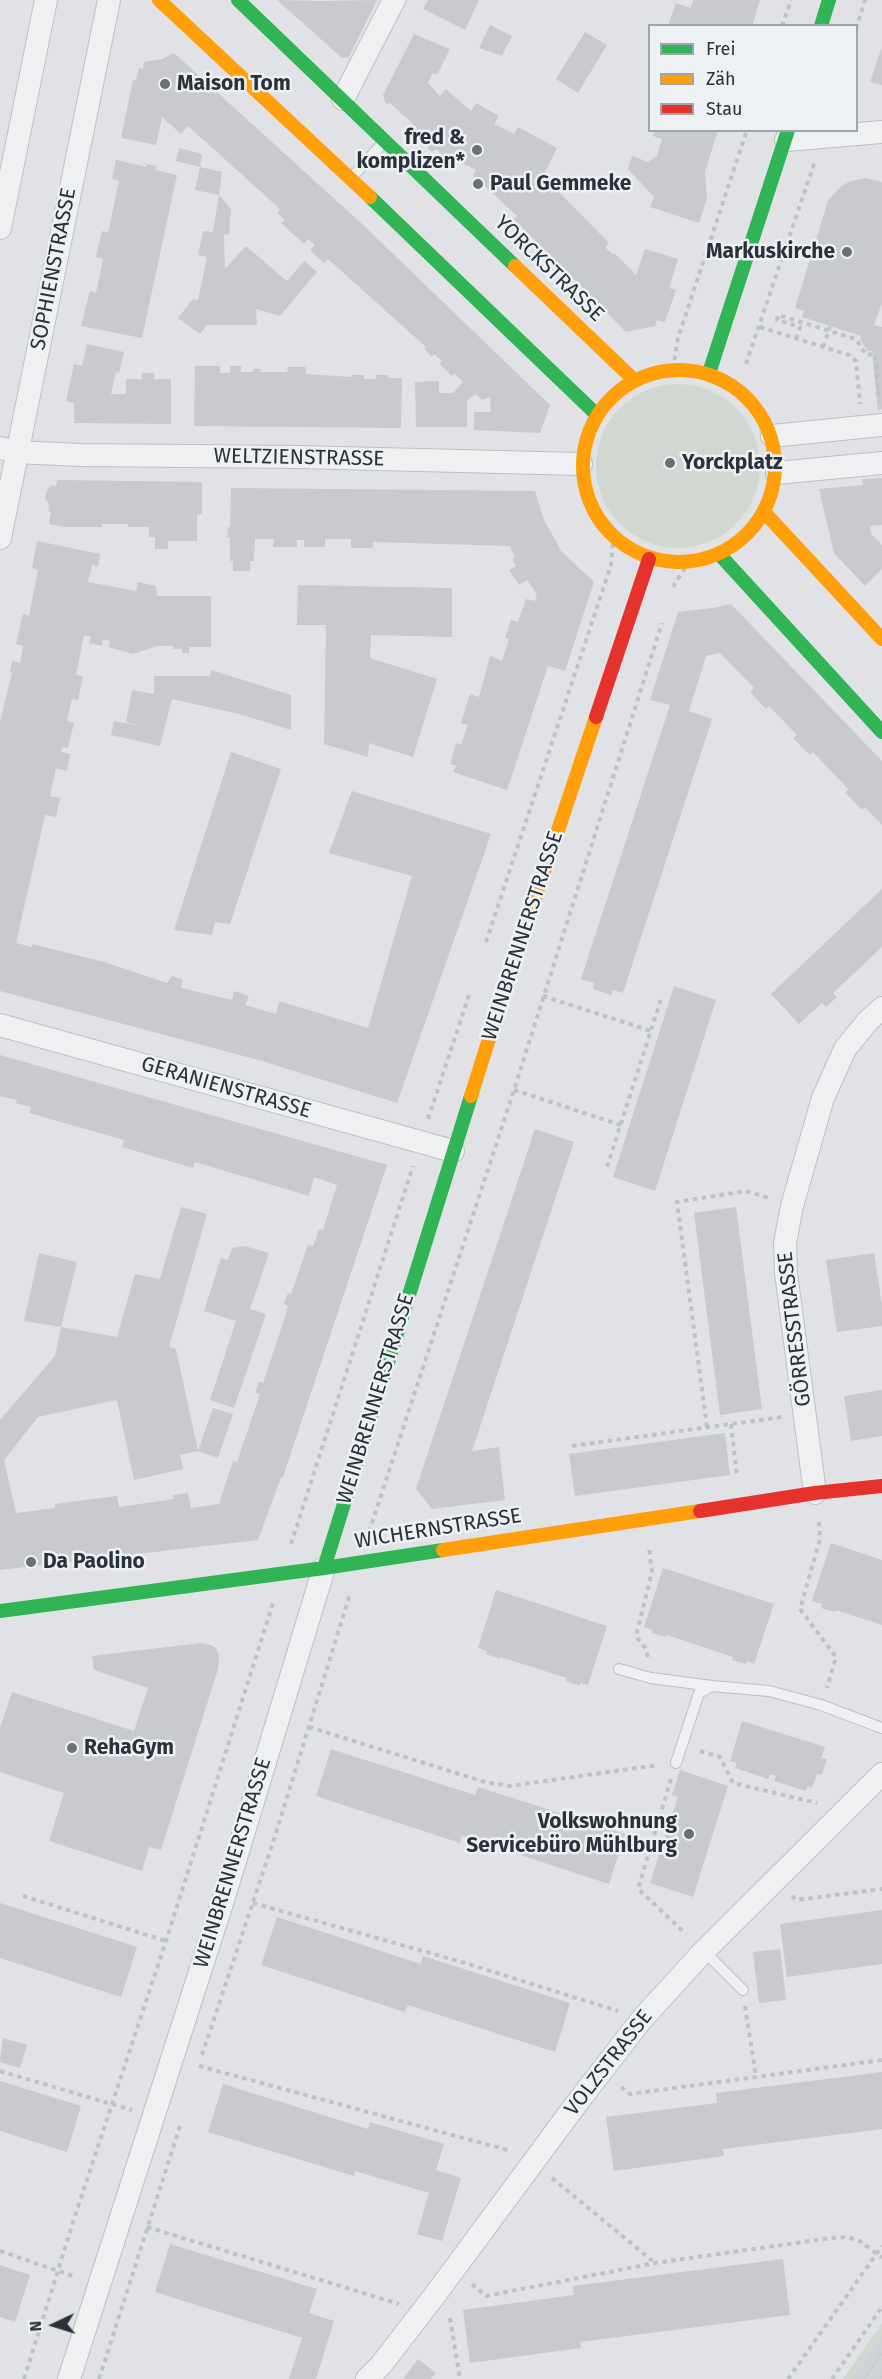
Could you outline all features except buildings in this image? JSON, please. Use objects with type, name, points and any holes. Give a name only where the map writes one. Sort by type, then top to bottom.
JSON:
[{"type":"street","points":[[0,228],[46,0]]},
{"type":"street","name":"SOPHIENSTRASSE","points":[[0,538],[9,450],[108,0]]},
{"type":"street","points":[[159,0],[351,178],[596,414]]},
{"type":"street","name":"YORCKSTRASSE","points":[[238,0],[632,378]]},
{"type":"street","points":[[343,99],[394,0]]},
{"type":"street","points":[[822,24],[829,0]]},
{"type":"street","points":[[709,373],[787,135],[823,138],[882,132]]},
{"type":"street","points":[[673,369],[709,373],[737,388],[757,408],[772,436],[777,473],[765,513],[748,536],[720,555],[688,563],[649,559],[613,537],[590,506],[581,464],[596,414],[632,378],[673,369]]},
{"type":"street","points":[[772,436],[875,419]]},
{"type":"street","name":"WELTZIENSTRASSE","points":[[9,450],[581,464]]},
{"type":"street","points":[[777,473],[882,464]]},
{"type":"street","points":[[765,513],[882,639]]},
{"type":"street","points":[[720,555],[882,732]]},
{"type":"street","name":"WEINBRENNERSTRASSE","points":[[73,2378],[453,1151],[649,559]]},
{"type":"street","name":"GÖRRESSTRASSE","points":[[815,1493],[784,1243],[792,1206],[828,1088],[846,1049],[867,1022],[882,1008]]},
{"type":"street","name":"GERANIENSTRASSE","points":[[0,1025],[453,1151]]},
{"type":"street","name":"WICHERNSTRASSE","points":[[0,1611],[282,1574],[815,1493],[882,1486]]},
{"type":"street","name":"VOLZSTRASSE","points":[[367,2379],[381,2365],[429,2303],[642,2019],[704,1951],[882,1774]]},
{"type":"lane","points":[[351,178],[386,141]]},
{"type":"lane","points":[[619,1669],[651,1678],[769,1691],[822,1706],[882,1728]]},
{"type":"lane","points":[[676,1763],[699,1693],[712,1686]]},
{"type":"lane","points":[[704,1951],[743,1990]]},
{"type":"path","points":[[783,24],[791,0]]},
{"type":"path","points":[[858,24],[866,0]]},
{"type":"path","points":[[673,369],[678,338],[746,132]]},
{"type":"path","points":[[737,388],[760,327],[823,138]]},
{"type":"path","points":[[796,339],[800,327],[777,320],[778,315],[830,328],[856,339],[866,355],[874,354],[875,419]]},
{"type":"path","points":[[760,327],[849,355],[856,361],[875,419]]},
{"type":"path","points":[[824,347],[830,328]]},
{"type":"path","points":[[486,943],[611,565],[613,537]]},
{"type":"path","points":[[670,597],[673,586],[688,563]]},
{"type":"path","points":[[195,2077],[309,1727],[359,1563],[514,1090],[663,620]]},
{"type":"path","points":[[24,2379],[111,2103],[166,1941],[328,1423],[472,986]]},
{"type":"path","points":[[543,996],[651,1031]]},
{"type":"path","points":[[607,1167],[662,996]]},
{"type":"path","points":[[514,1090],[621,1125]]},
{"type":"path","points":[[707,1427],[677,1202],[746,1191],[792,1206]]},
{"type":"path","points":[[572,1446],[805,1413]]},
{"type":"path","points":[[730,1424],[738,1488]]},
{"type":"path","points":[[815,1493],[820,1539],[801,1609],[836,1657],[822,1706]]},
{"type":"path","points":[[645,1519],[652,1572],[636,1636],[645,1648],[651,1678]]},
{"type":"path","points":[[309,1727],[485,1782],[510,1786],[676,1763],[638,1889],[704,1951]]},
{"type":"path","points":[[682,1746],[720,1757],[733,1783],[845,1810]]},
{"type":"path","points":[[774,1881],[796,1900],[882,1889]]},
{"type":"path","points":[[23,1896],[166,1941]]},
{"type":"path","points":[[253,1902],[465,1963],[642,2019]]},
{"type":"path","points":[[743,1990],[756,2077]]},
{"type":"path","points":[[601,2071],[630,2094],[882,2060]]},
{"type":"path","points":[[199,2066],[518,2153],[533,2162],[656,2263]]},
{"type":"path","points":[[0,2071],[111,2103]]},
{"type":"path","points":[[99,2379],[182,2120]]},
{"type":"path","points":[[147,2227],[349,2287],[448,2305],[460,2379]]},
{"type":"path","points":[[454,2269],[486,2296],[656,2263],[831,2238],[847,2237],[860,2241],[882,2258]]},
{"type":"path","points":[[788,2379],[882,2246]]},
{"type":"path","points":[[0,2251],[58,2271]]},
{"type":"path","points":[[832,2379],[882,2307]]},
{"type":"shaded area","points":[[678,384],[694,385],[709,390],[736,408],[754,435],[759,450],[759,482],[754,497],[736,524],[709,542],[694,547],[678,548],[662,547],[647,542],[620,524],[602,497],[597,482],[596,466],[597,450],[602,435],[620,408],[647,390],[662,385]]},
{"type":"shaded area","points":[[882,2323],[882,2335],[851,2379],[843,2379]]},
{"type":"shaded area","points":[[882,2335],[882,2379],[851,2379]]},
{"type":"tram line","points":[[864,2379],[882,2353]]},
{"type":"traffic: fast","points":[[238,0],[515,266]]},
{"type":"traffic: fast","points":[[822,24],[829,0]]},
{"type":"traffic: fast","points":[[709,373],[787,132]]},
{"type":"traffic: fast","points":[[370,197],[596,414]]},
{"type":"traffic: fast","points":[[720,555],[882,732]]},
{"type":"traffic: fast","points":[[324,1568],[471,1096]]},
{"type":"traffic: fast","points":[[0,1611],[443,1550]]},
{"type":"traffic: slow","points":[[159,0],[370,197]]},
{"type":"traffic: slow","points":[[515,266],[632,378]]},
{"type":"traffic: slow","points":[[688,370],[698,371],[724,381],[740,391],[754,405],[768,429],[774,447],[775,466],[774,485],[768,503],[754,527],[740,541],[716,555],[698,561],[670,562],[660,561],[634,551],[618,541],[604,527],[590,503],[584,485],[583,457],[584,447],[594,421],[604,405],[618,391],[642,377],[660,371],[688,370]]},
{"type":"traffic: slow","points":[[765,513],[882,639]]},
{"type":"traffic: slow","points":[[471,1096],[596,717]]},
{"type":"traffic: slow","points":[[443,1550],[700,1511]]},
{"type":"traffic: jam","points":[[596,717],[649,559]]},
{"type":"traffic: jam","points":[[700,1511],[815,1493],[882,1486]]},
{"type":"place","name":"Maison Tom","points":[[165,84]]},
{"type":"place","name":"fred & komplizen*","points":[[477,150]]},
{"type":"place","name":"Paul Gemmeke","points":[[478,184]]},
{"type":"place","name":"Markuskirche","points":[[847,252]]},
{"type":"place","name":"Yorckplatz","points":[[670,463]]},
{"type":"place","name":"Da Paolino","points":[[31,1562]]},
{"type":"place","name":"RehaGym","points":[[72,1748]]},
{"type":"place","name":"Volkswohnung Servicebüro Mühlburg","points":[[689,1834]]}]
